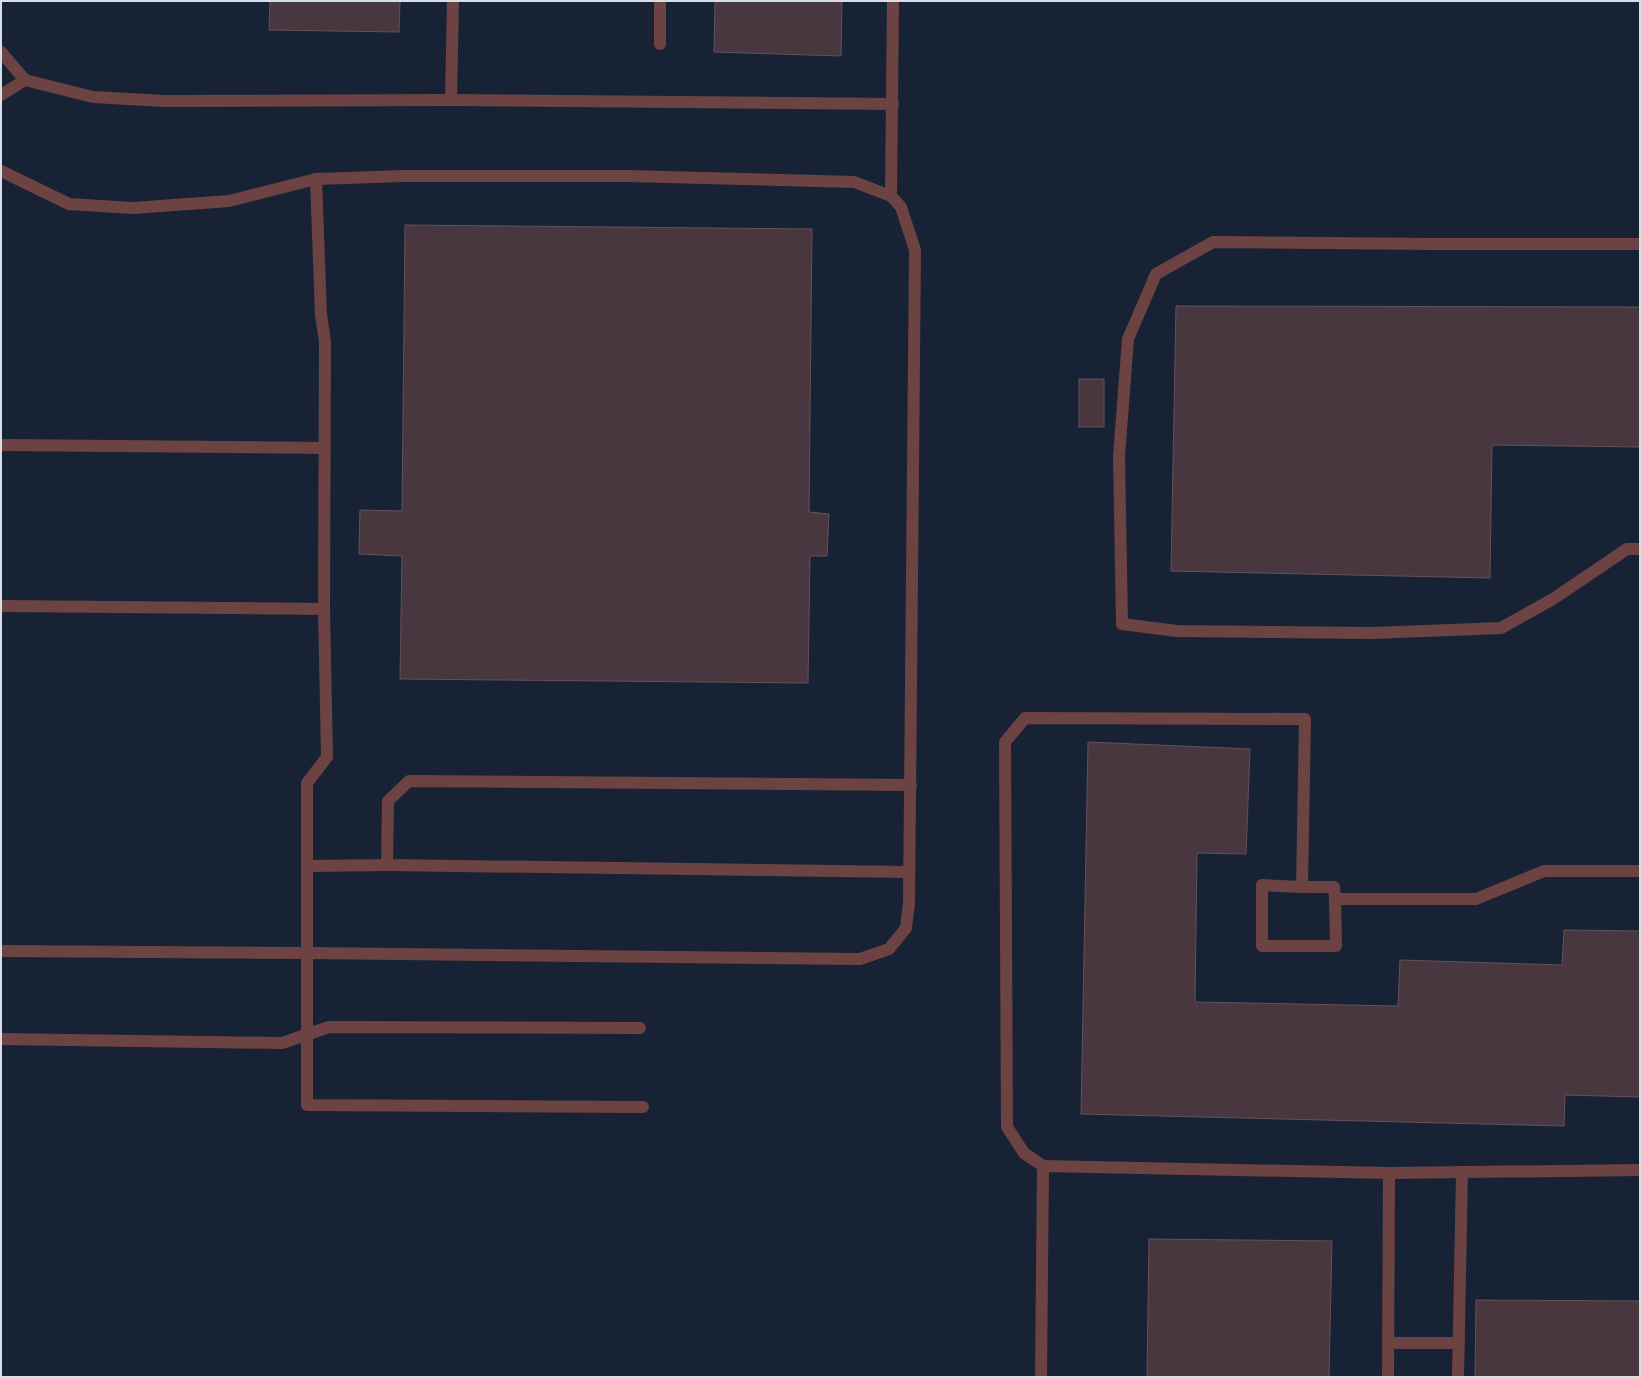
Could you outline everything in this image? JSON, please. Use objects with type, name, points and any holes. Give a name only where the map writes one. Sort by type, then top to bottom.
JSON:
[{"type":"lane","points":[[451,100],[453,1]]},
{"type":"lane","points":[[660,1],[660,44]]},
{"type":"lane","points":[[891,196],[893,1]]},
{"type":"lane","points":[[1,52],[25,80],[93,97],[164,101],[451,100],[893,104]]},
{"type":"lane","points":[[1,95],[25,80]]},
{"type":"lane","points":[[1,171],[70,204],[133,208],[229,201],[316,179],[403,176],[627,176],[854,182],[891,196],[900,207],[915,250],[909,903],[906,928],[889,949],[860,959],[1,951]]},
{"type":"lane","points":[[316,179],[321,315],[325,341],[324,610],[327,757],[307,783],[307,1105],[643,1107]]},
{"type":"lane","points":[[1640,244],[1213,242],[1156,274],[1128,339],[1119,456],[1122,624],[1177,631],[1372,633],[1500,628],[1554,599],[1627,549],[1640,549]]},
{"type":"lane","points":[[1,445],[325,448]]},
{"type":"lane","points":[[1,606],[324,610]]},
{"type":"lane","points":[[1302,887],[1305,718],[1025,718],[1006,742],[1007,1127],[1024,1153],[1043,1166],[1389,1173],[1640,1170]]},
{"type":"lane","points":[[387,865],[388,801],[409,781],[911,785]]},
{"type":"lane","points":[[308,866],[387,865],[909,872]]},
{"type":"lane","points":[[1334,899],[1476,899],[1544,871],[1640,871]]},
{"type":"lane","points":[[1262,885],[1334,887],[1334,899],[1336,946],[1262,946],[1262,885]]},
{"type":"lane","points":[[1,1039],[282,1043],[329,1027],[640,1028]]},
{"type":"lane","points":[[1041,1377],[1043,1166]]},
{"type":"lane","points":[[1458,1377],[1462,1172]]},
{"type":"lane","points":[[1388,1377],[1389,1173]]},
{"type":"lane","points":[[1388,1343],[1459,1343]]},
{"type":"shaded area","points":[[1,1],[1640,1],[1640,1377],[1,1377]]},
{"type":"building","points":[[270,1],[400,1],[399,32],[269,30]]},
{"type":"building","points":[[715,1],[842,1],[841,56],[714,52]]},
{"type":"building","points":[[405,225],[812,229],[809,512],[829,514],[827,556],[810,556],[808,683],[400,679],[402,556],[359,554],[360,510],[402,511]]},
{"type":"building","points":[[1176,306],[1640,307],[1640,447],[1492,445],[1490,578],[1171,571]]},
{"type":"building","points":[[1079,379],[1104,379],[1104,427],[1079,427]]},
{"type":"building","points":[[1088,742],[1250,749],[1246,854],[1197,853],[1195,1002],[1398,1006],[1400,960],[1562,965],[1564,930],[1640,931],[1640,1097],[1565,1095],[1564,1126],[1081,1114]]},
{"type":"building","points":[[1149,1239],[1332,1241],[1329,1377],[1147,1377]]},
{"type":"building","points":[[1476,1300],[1640,1301],[1640,1377],[1475,1377]]}]
